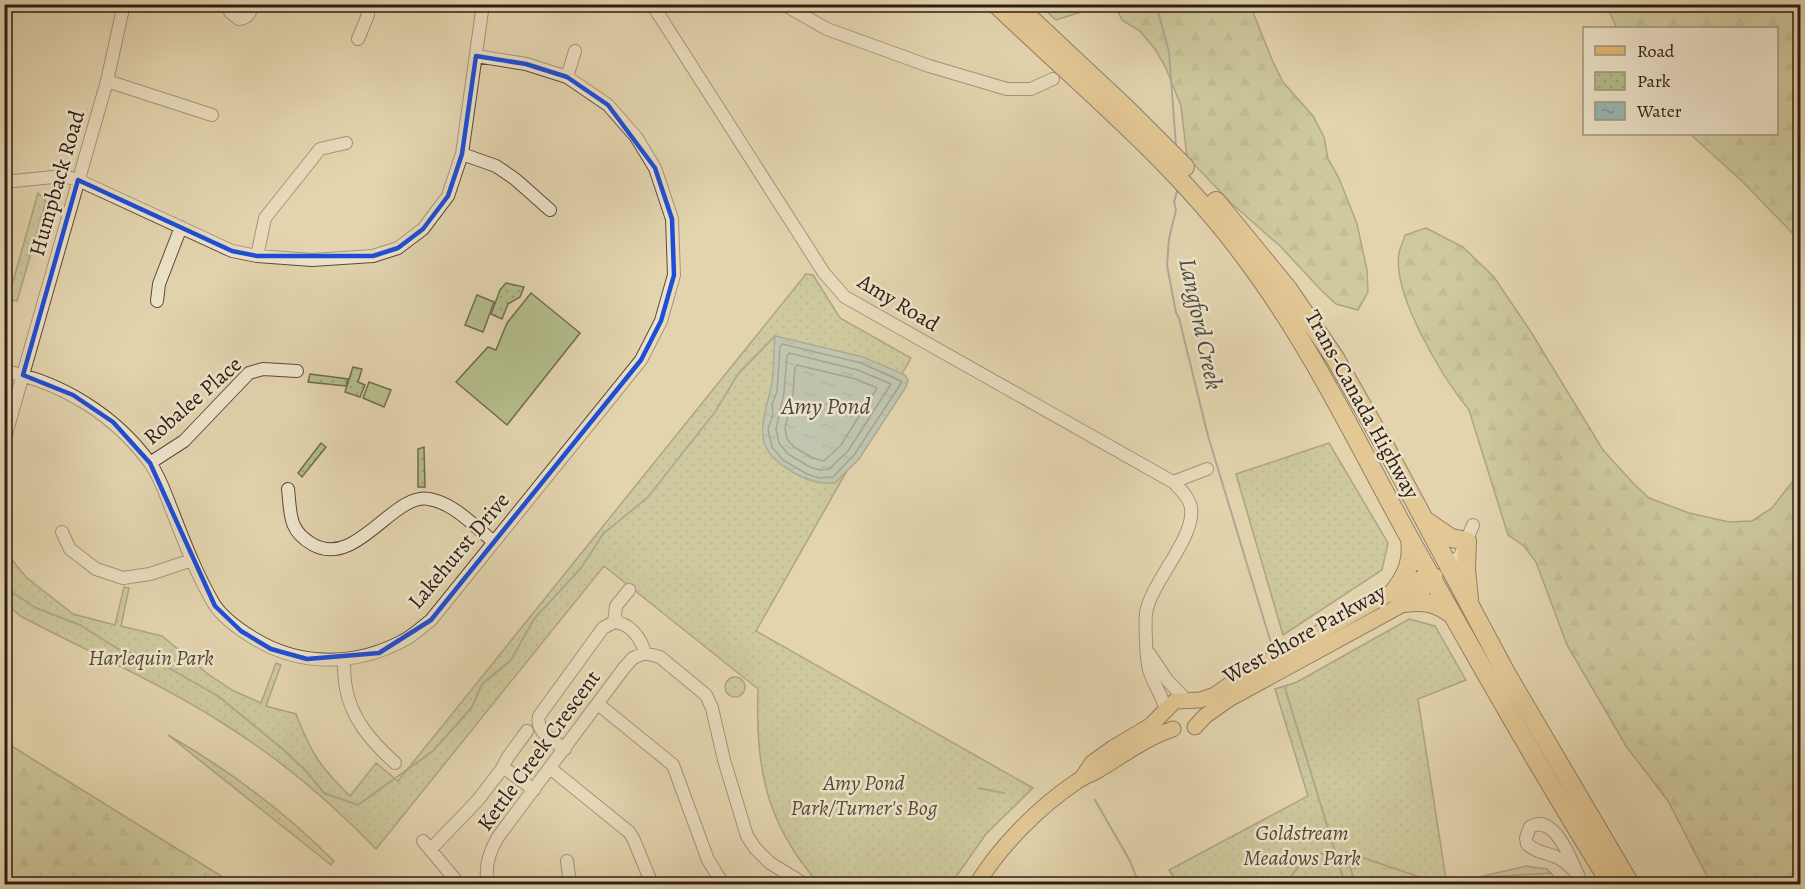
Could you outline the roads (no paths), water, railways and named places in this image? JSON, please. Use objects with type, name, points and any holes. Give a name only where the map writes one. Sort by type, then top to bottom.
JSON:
[{"type":"highway","name":"Trans-Canada Highway","points":[[996,4],[1171,169],[1210,212],[1274,297],[1297,332],[1530,752],[1611,885]]},
{"type":"highway","name":"Trans-Canada Highway","points":[[1015,4],[1162,142],[1263,257],[1319,332],[1423,518],[1473,615],[1630,885]]},
{"type":"highway","points":[[1015,4],[1020,17],[1135,128],[1171,169]]},
{"type":"highway","points":[[1348,423],[1368,444],[1430,548],[1448,567]]},
{"type":"highway","points":[[1423,518],[1436,530],[1451,538],[1470,533],[1467,585],[1473,615]]},
{"type":"highway","points":[[1410,537],[1412,553],[1399,598],[1434,603],[1454,616]]},
{"type":"main road","name":"West Shore Parkway","points":[[1082,778],[1092,763],[1113,747],[1150,726],[1175,701],[1183,697],[1208,698],[1221,692],[1224,687],[1399,598],[1424,588],[1432,578],[1448,567]]},
{"type":"main road","name":"West Shore Parkway","points":[[977,885],[995,859],[1021,830],[1053,800],[1082,778],[1099,770],[1124,753],[1183,730],[1229,699],[1399,598]]},
{"type":"main road","points":[[1166,711],[1166,719],[1183,730],[1199,720],[1197,708],[1183,697]]},
{"type":"street","name":"Humpback Road","points":[[4,441],[107,81],[124,4]]},
{"type":"street","points":[[229,4],[230,12],[239,20],[249,14],[251,4]]},
{"type":"street","points":[[358,39],[368,15],[367,4]]},
{"type":"street","points":[[4,182],[63,176],[78,180],[232,251],[257,256],[312,260],[373,256],[398,248],[423,229],[448,196],[462,154],[483,4]]},
{"type":"street","name":"Amy Road","points":[[652,4],[824,273],[844,297],[1173,482],[1189,501],[1192,518],[1187,532],[1161,578],[1146,611],[1148,670],[1161,694],[1166,711]]},
{"type":"street","points":[[783,4],[827,29],[929,66],[1007,89],[1031,89],[1053,79]]},
{"type":"street","points":[[567,77],[575,51]]},
{"type":"street","name":"Lakehurst Drive","points":[[4,371],[22,375],[73,395],[114,422],[150,464],[162,484],[192,560],[215,606],[241,631],[271,649],[307,659],[344,660],[379,652],[407,639],[431,620],[641,360],[661,321],[674,275],[672,219],[655,168],[636,137],[608,105],[567,77],[526,64],[476,56]]},
{"type":"street","points":[[107,81],[212,115]]},
{"type":"street","points":[[257,256],[265,218],[320,149],[346,143]]},
{"type":"street","points":[[462,154],[506,172],[550,210]]},
{"type":"street","points":[[157,301],[159,284],[181,226]]},
{"type":"street","name":"Robalee Place","points":[[150,464],[184,441],[249,373],[262,369],[297,371]]},
{"type":"street","points":[[1173,482],[1207,469]]},
{"type":"street","points":[[288,489],[292,524],[301,537],[319,548],[339,549],[354,543],[408,503],[427,498],[448,506],[494,542]]},
{"type":"street","points":[[62,532],[70,549],[96,569],[123,578],[150,574],[192,560]]},
{"type":"street","points":[[1448,567],[1460,556],[1470,533]]},
{"type":"street","points":[[614,622],[616,606],[629,590]]},
{"type":"street","points":[[564,749],[541,730],[537,721],[539,716],[603,628],[614,622],[624,625],[640,638],[645,653],[660,657],[706,695],[712,708],[724,760],[747,836],[762,856],[804,885]]},
{"type":"street","name":"Amy Road","points":[[1148,652],[1167,680],[1183,697]]},
{"type":"street","name":"Kettle Creek Crescent","points":[[488,885],[487,863],[494,844],[629,662],[645,653]]},
{"type":"street","points":[[344,660],[346,690],[359,722],[373,744],[395,763]]},
{"type":"street","points":[[598,704],[673,765],[708,860],[723,885]]},
{"type":"street","points":[[459,885],[427,846],[478,800],[527,731]]},
{"type":"street","points":[[503,767],[534,790]]},
{"type":"street","points":[[550,768],[631,835],[652,885]]},
{"type":"street","points":[[1540,824],[1552,829],[1566,850],[1580,880],[1563,860],[1538,852],[1527,844],[1526,838],[1530,827],[1540,824]]},
{"type":"street","points":[[567,861],[570,885]]},
{"type":"water","name":"Amy Pond","points":[[775,336],[863,357],[905,375],[908,380],[906,387],[859,459],[835,483],[817,482],[796,474],[779,463],[765,446],[764,416],[773,379]]},
{"type":"waterway","name":"Langford Creek","points":[[1156,4],[1169,52],[1176,146]]},
{"type":"waterway","name":"Langford Creek","points":[[1178,188],[1174,202],[1176,210],[1169,239],[1167,265],[1176,313],[1208,436],[1271,643]]},
{"type":"waterway","points":[[4,587],[36,608],[80,625],[118,649],[160,663],[218,696],[284,750],[308,773],[324,793],[358,805],[433,751],[472,707],[482,684],[511,660],[534,619],[581,568],[603,534],[648,497],[715,412],[738,374],[775,336]]},
{"type":"waterway","name":"Langford Creek","points":[[1285,688],[1345,884]]},
{"type":"waterway","points":[[978,788],[1004,793]]},
{"type":"waterway","points":[[1095,800],[1130,861],[1139,884]]},
{"type":"waterway","points":[[1281,884],[1288,880],[1303,861],[1334,849]]},
{"type":"park label","name":"Harlequin Park","points":[[151,657]]},
{"type":"park label","name":"Amy Pond Park/Turner's Bog","points":[[864,794]]},
{"type":"park label","name":"Goldstream Meadows Park","points":[[1302,844]]}]
